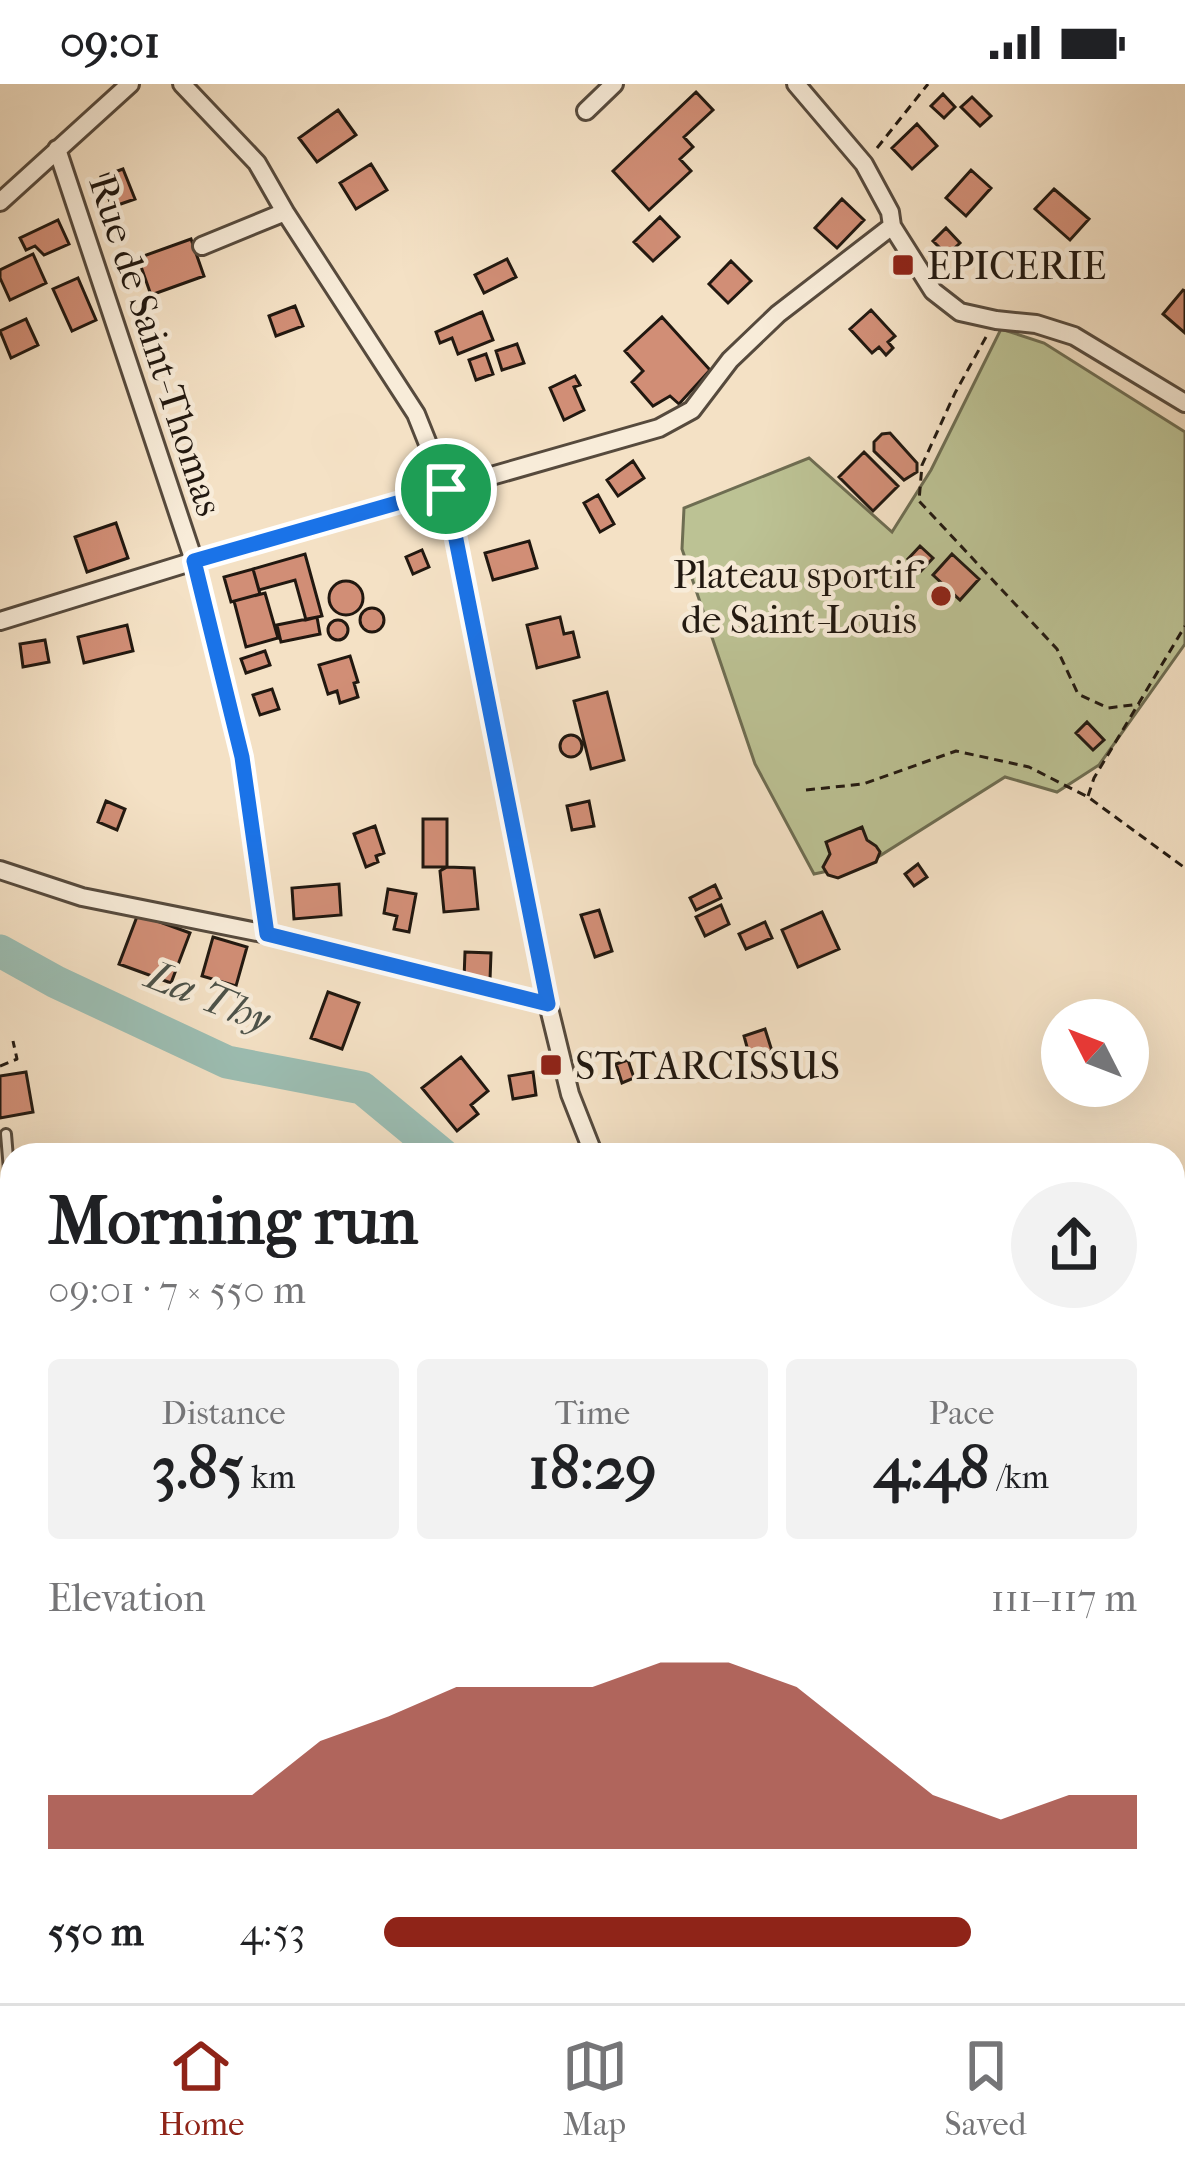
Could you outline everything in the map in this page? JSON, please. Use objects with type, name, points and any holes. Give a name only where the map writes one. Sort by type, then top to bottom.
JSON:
[{"type":"street","points":[[0,202],[130,84]]},
{"type":"street","points":[[182,84],[257,163],[416,413],[446,489],[548,1004],[570,1094],[589,1143]]},
{"type":"street","points":[[586,112],[614,84]]},
{"type":"street","points":[[796,84],[864,164],[890,212],[892,226],[933,291],[960,312],[1036,324],[1074,336],[1185,403]]},
{"type":"street","name":"Rue de Saint-Thomas","points":[[57,149],[194,561],[242,757],[267,934]]},
{"type":"street","points":[[202,246],[285,212]]},
{"type":"street","points":[[0,622],[194,561],[659,428],[692,410],[730,360],[778,314],[892,226]]},
{"type":"street","points":[[0,870],[82,897],[267,934],[548,1004]]},
{"type":"lane","points":[[6,1134],[7,1143]]},
{"type":"path","points":[[864,164],[928,84]]},
{"type":"path","points":[[996,320],[922,465],[919,501],[1057,649],[1078,694],[1108,708],[1140,704]]},
{"type":"path","points":[[1088,797],[1094,778],[1185,626]]},
{"type":"path","points":[[806,790],[863,784],[956,751],[1029,767],[1088,797],[1185,868]]},
{"type":"path","points":[[0,1066],[16,1059],[14,1041]]},
{"type":"green space","name":"Plateau sportif de Saint-Louis","points":[[1001,329],[1044,343],[1185,432],[1185,644],[1099,765],[1057,792],[1005,777],[870,862],[814,874],[755,764],[682,549],[684,508],[809,458],[892,532],[931,470]]},
{"type":"building","points":[[696,92],[713,110],[684,137],[693,147],[680,159],[691,171],[649,210],[613,171]]},
{"type":"building","points":[[943,94],[955,107],[944,118],[931,106]]},
{"type":"building","points":[[972,97],[991,116],[980,126],[961,107]]},
{"type":"building","points":[[338,110],[356,135],[317,162],[299,138]]},
{"type":"building","points":[[917,124],[937,146],[912,169],[892,148]]},
{"type":"building","points":[[371,164],[387,190],[356,209],[340,183]]},
{"type":"building","points":[[123,169],[135,199],[112,207],[101,177]]},
{"type":"building","points":[[971,170],[991,188],[966,216],[946,198]]},
{"type":"building","points":[[1054,189],[1089,219],[1070,240],[1035,209]]},
{"type":"building","points":[[842,199],[864,220],[837,248],[815,228]]},
{"type":"building","points":[[660,217],[679,237],[653,261],[634,242]]},
{"type":"building","points":[[58,220],[69,244],[44,255],[35,246],[26,250],[20,238]]},
{"type":"building","points":[[946,228],[960,243],[947,255],[933,241]]},
{"type":"building","points":[[191,239],[204,276],[151,295],[138,258]]},
{"type":"building","points":[[33,254],[46,283],[10,300],[0,270]]},
{"type":"building","points":[[507,259],[516,277],[484,293],[475,275]]},
{"type":"building","points":[[731,261],[751,281],[728,303],[709,284]]},
{"type":"building","points":[[78,278],[96,320],[72,331],[53,289]]},
{"type":"building","points":[[1185,291],[1185,333],[1163,314]]},
{"type":"building","points":[[295,306],[303,326],[276,336],[269,316]]},
{"type":"building","points":[[871,310],[895,336],[888,342],[893,348],[886,355],[879,347],[872,353],[850,329]]},
{"type":"building","points":[[482,312],[493,340],[458,354],[452,338],[440,343],[436,332]]},
{"type":"building","points":[[662,317],[710,370],[679,404],[670,396],[653,406],[632,382],[643,371],[625,351]]},
{"type":"building","points":[[26,319],[38,345],[11,358],[0,331]]},
{"type":"building","points":[[517,344],[524,363],[502,370],[496,351]]},
{"type":"building","points":[[486,354],[493,374],[476,380],[469,360]]},
{"type":"building","points":[[575,376],[580,385],[574,387],[584,410],[564,420],[550,388]]},
{"type":"building","points":[[890,433],[917,463],[917,472],[904,480],[874,451],[874,442]]},
{"type":"building","points":[[864,452],[898,486],[873,511],[839,477]]},
{"type":"building","points":[[633,461],[644,478],[618,496],[607,480]]},
{"type":"building","points":[[598,495],[614,524],[600,532],[584,503]]},
{"type":"building","points":[[116,523],[128,558],[87,572],[75,537]]},
{"type":"building","points":[[529,541],[537,568],[493,580],[485,553]]},
{"type":"building","points":[[920,546],[933,558],[921,571],[908,559]]},
{"type":"building","points":[[422,550],[429,567],[413,574],[406,557]]},
{"type":"building","points":[[305,554],[322,616],[306,620],[295,580],[259,590],[253,569]]},
{"type":"building","points":[[952,554],[979,579],[960,600],[933,575]]},
{"type":"building","points":[[253,569],[260,594],[231,602],[224,577]]},
{"type":"building","points":[[346,581],[358,586],[363,598],[358,610],[346,615],[334,610],[329,598],[334,586]]},
{"type":"building","points":[[265,593],[278,638],[246,647],[234,601]]},
{"type":"building","points":[[372,608],[381,611],[381,629],[372,632],[363,629],[360,620],[363,611]]},
{"type":"building","points":[[317,617],[320,634],[281,642],[277,625]]},
{"type":"building","points":[[560,617],[564,634],[573,632],[579,657],[537,668],[527,625]]},
{"type":"building","points":[[338,620],[348,630],[338,640],[328,630]]},
{"type":"building","points":[[127,625],[133,651],[84,663],[78,637]]},
{"type":"building","points":[[45,640],[49,662],[23,667],[20,644]]},
{"type":"building","points":[[265,651],[270,665],[246,673],[241,659]]},
{"type":"building","points":[[350,656],[358,697],[340,703],[337,691],[328,694],[319,665]]},
{"type":"building","points":[[272,689],[279,709],[260,715],[253,695]]},
{"type":"building","points":[[607,692],[624,760],[591,769],[574,701]]},
{"type":"building","points":[[1087,722],[1104,740],[1093,750],[1076,733]]},
{"type":"building","points":[[571,735],[582,746],[571,757],[560,746]]},
{"type":"building","points":[[106,801],[125,809],[117,830],[98,822]]},
{"type":"building","points":[[589,801],[594,826],[572,830],[567,806]]},
{"type":"building","points":[[423,819],[447,819],[447,867],[423,867]]},
{"type":"building","points":[[375,826],[384,853],[366,867],[354,834]]},
{"type":"building","points":[[862,827],[880,852],[876,862],[838,878],[828,875],[823,867],[830,854],[826,842]]},
{"type":"building","points":[[918,864],[927,877],[914,886],[905,874]]},
{"type":"building","points":[[474,868],[478,909],[444,912],[440,871]]},
{"type":"building","points":[[339,884],[341,915],[294,919],[292,888]]},
{"type":"building","points":[[715,885],[721,898],[696,910],[690,898]]},
{"type":"building","points":[[388,889],[416,894],[409,932],[394,929],[397,916],[384,913]]},
{"type":"building","points":[[721,905],[729,924],[705,936],[696,917]]},
{"type":"building","points":[[599,910],[612,951],[595,957],[581,915]]},
{"type":"building","points":[[822,912],[839,949],[798,967],[782,930]]},
{"type":"building","points":[[138,914],[190,933],[171,983],[119,964]]},
{"type":"building","points":[[765,922],[772,938],[746,949],[739,934]]},
{"type":"building","points":[[213,937],[247,947],[236,986],[202,976]]},
{"type":"building","points":[[465,952],[491,953],[490,980],[464,979]]},
{"type":"building","points":[[328,992],[359,1003],[342,1049],[311,1038]]},
{"type":"building","points":[[765,1029],[772,1051],[750,1058],[744,1036]]},
{"type":"building","points":[[461,1057],[488,1091],[471,1105],[478,1114],[457,1131],[422,1088]]},
{"type":"building","points":[[628,1060],[634,1078],[622,1083],[616,1064]]},
{"type":"building","points":[[26,1072],[33,1112],[0,1118],[0,1076]]},
{"type":"building","points":[[533,1072],[536,1095],[513,1099],[509,1076]]},
{"type":"waterway","name":"La Thy","points":[[0,951],[227,1062],[362,1088],[428,1143]]},
{"type":"place","name":"EPICERIE","points":[[903,265]]},
{"type":"place","name":"Plateau sportif de Saint-Louis","points":[[941,596]]},
{"type":"place","name":"ST TARCISSUS","points":[[551,1065]]},
{"type":"route","points":[[446,489],[548,1004],[267,934],[242,757],[194,561],[446,489]]}]
